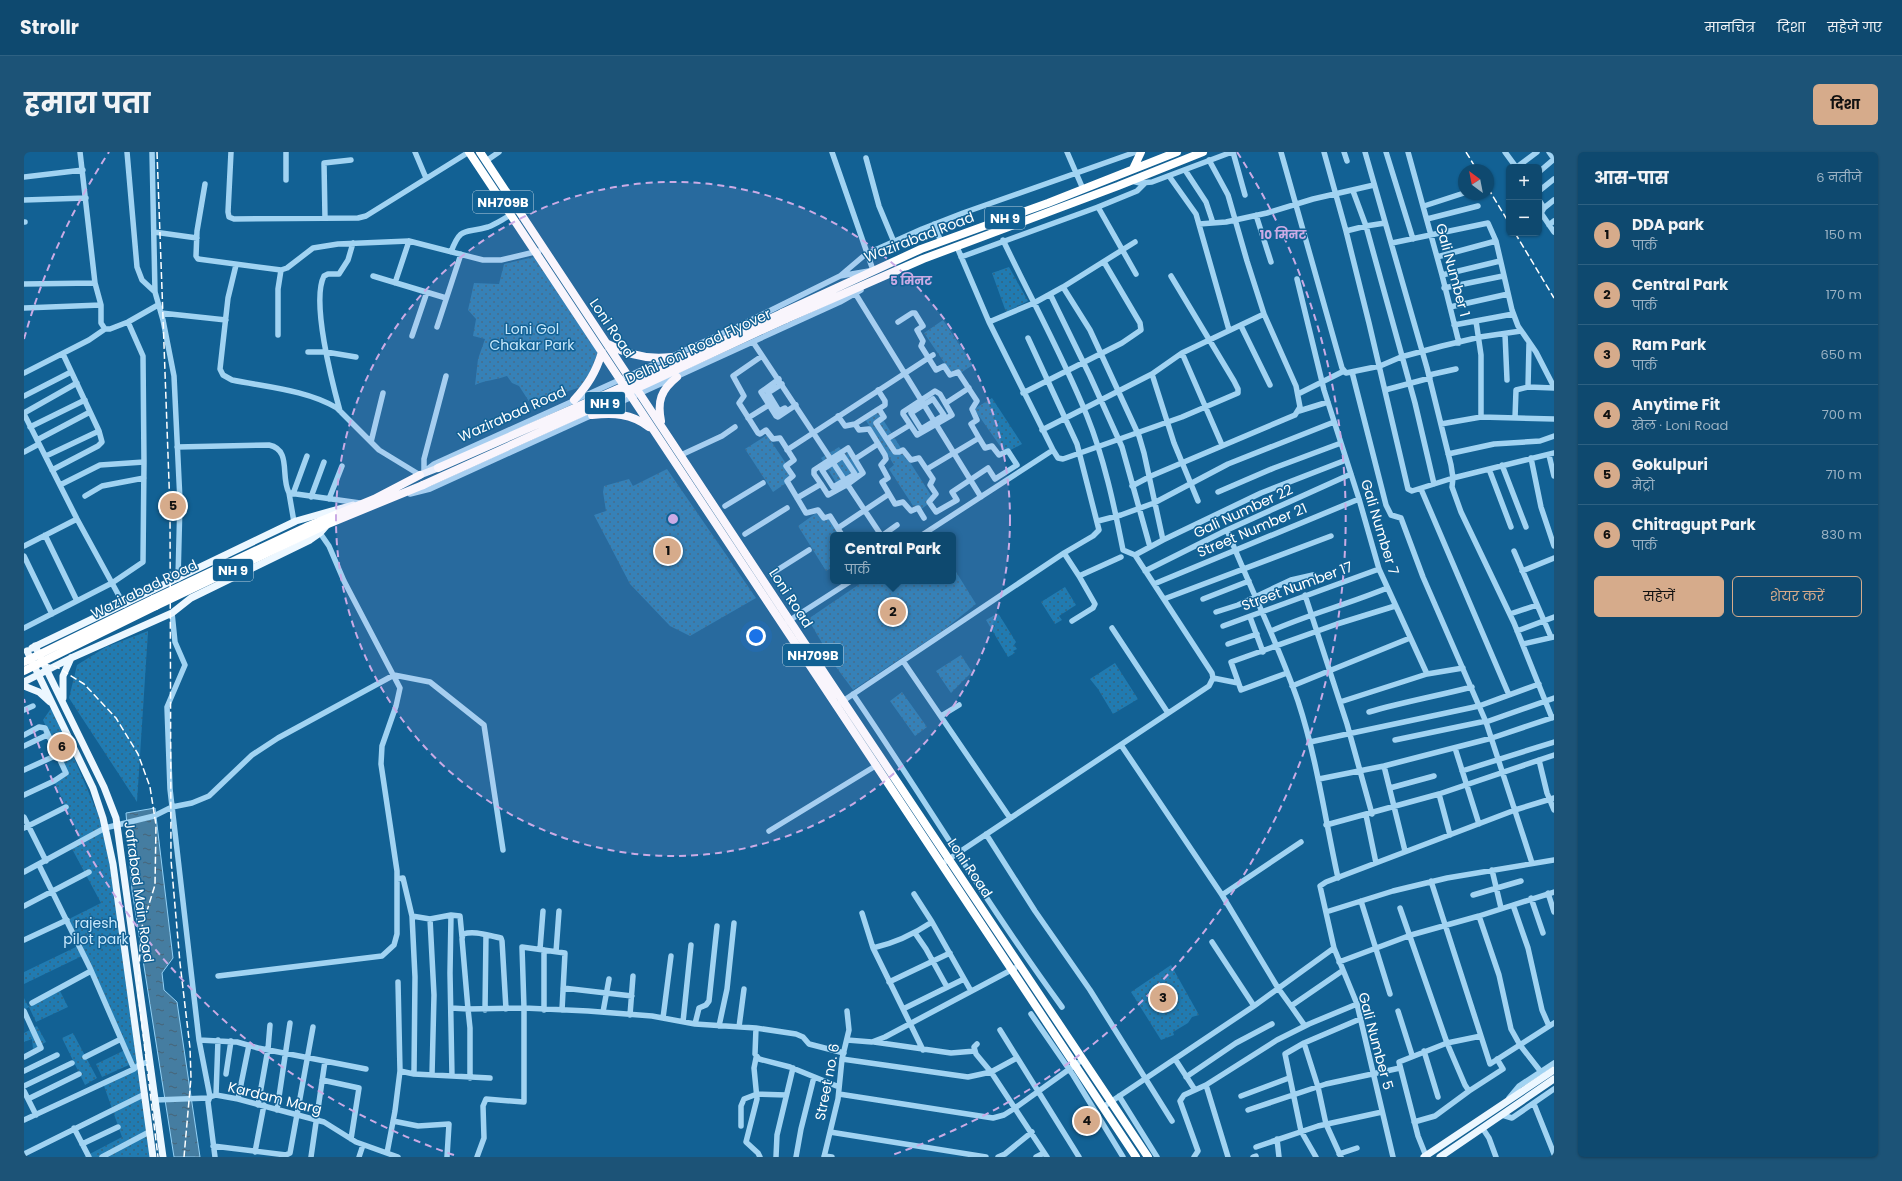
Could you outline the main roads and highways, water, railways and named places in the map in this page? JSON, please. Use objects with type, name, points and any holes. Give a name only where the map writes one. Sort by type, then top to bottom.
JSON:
[{"type":"highway","name":"Loni Road","points":[[469,152],[511,215],[540,251],[607,344],[663,427],[787,622],[945,861],[1072,1068],[1103,1107],[1136,1157]]},
{"type":"highway","name":"Loni Road","points":[[480,152],[631,397],[787,622]]},
{"type":"highway","points":[[1132,169],[1141,152]]},
{"type":"highway","name":"NH 9","points":[[1132,169],[1177,152]]},
{"type":"highway","name":"Wazirabad Road","points":[[881,277],[1203,152]]},
{"type":"highway","name":"Wazirabad Road","points":[[876,269],[941,242],[1132,169]]},
{"type":"highway","name":"Delhi Loni Road Flyover","points":[[395,498],[845,288],[876,269]]},
{"type":"highway","name":"Delhi Loni Road Flyover","points":[[438,468],[845,288],[881,277]]},
{"type":"highway","points":[[607,344],[636,356],[658,358],[671,357]]},
{"type":"highway","points":[[574,400],[588,386],[596,372],[602,352]]},
{"type":"highway","points":[[663,427],[659,410],[660,398],[667,385],[677,376]]},
{"type":"highway","points":[[592,415],[612,413],[626,415],[641,421],[656,432]]},
{"type":"highway","name":"Wazirabad Road","points":[[24,671],[422,473]]},
{"type":"highway","name":"Wazirabad Road","points":[[24,662],[308,530],[328,524],[395,498]]},
{"type":"highway","name":"Loni Road","points":[[840,703],[877,765],[1019,965],[1148,1157]]},
{"type":"main road","name":"Delhi Loni Road Flyover","points":[[422,473],[438,468]]},
{"type":"main road","points":[[26,651],[294,522],[374,498]]},
{"type":"main road","points":[[24,682],[71,658],[172,613],[191,598],[310,540],[320,533],[328,524]]},
{"type":"main road","name":"Jafrabad Main Road","points":[[35,646],[104,787],[116,818],[163,1157]]},
{"type":"main road","name":"Jafrabad Main Road","points":[[26,651],[40,674],[54,709],[93,788],[105,828],[113,864],[152,1157]]},
{"type":"main road","points":[[65,706],[62,696],[62,681],[66,667],[71,658]]},
{"type":"main road","points":[[24,686],[39,692],[48,700],[54,709]]},
{"type":"main road","points":[[1425,1156],[1504,1105],[1554,1070]]},
{"type":"main road","points":[[1440,1157],[1554,1079]]},
{"type":"water","points":[[155,808],[173,958],[162,973],[164,990],[177,1002],[200,1157],[174,1157],[132,890],[126,813]]},
{"type":"railway","points":[[157,152],[170,510],[171,860],[180,963],[190,1048],[191,1078],[184,1157]]},
{"type":"railway","points":[[1466,152],[1473,164]]},
{"type":"railway","points":[[1494,198],[1506,218]]},
{"type":"railway","points":[[1517,236],[1554,298]]},
{"type":"railway","points":[[24,659],[57,667],[84,684],[116,718],[138,754],[150,787],[156,825],[155,885],[141,930],[138,993],[158,1157]]},
{"type":"place","name":"Gokulpuri","points":[[173,506]]},
{"type":"place","name":"DDA park","points":[[668,551]]},
{"type":"place","name":"Central Park","points":[[893,612]]},
{"type":"place","name":"Chitragupt Park","points":[[62,747]]},
{"type":"place","name":"Ram Park","points":[[1163,998]]},
{"type":"place","name":"Anytime Fit","points":[[1087,1121]]},
{"type":"park label","name":"Loni Gol Chakar Park","points":[[532,338]]},
{"type":"park label","name":"rajesh pilot park","points":[[96,932]]}]
